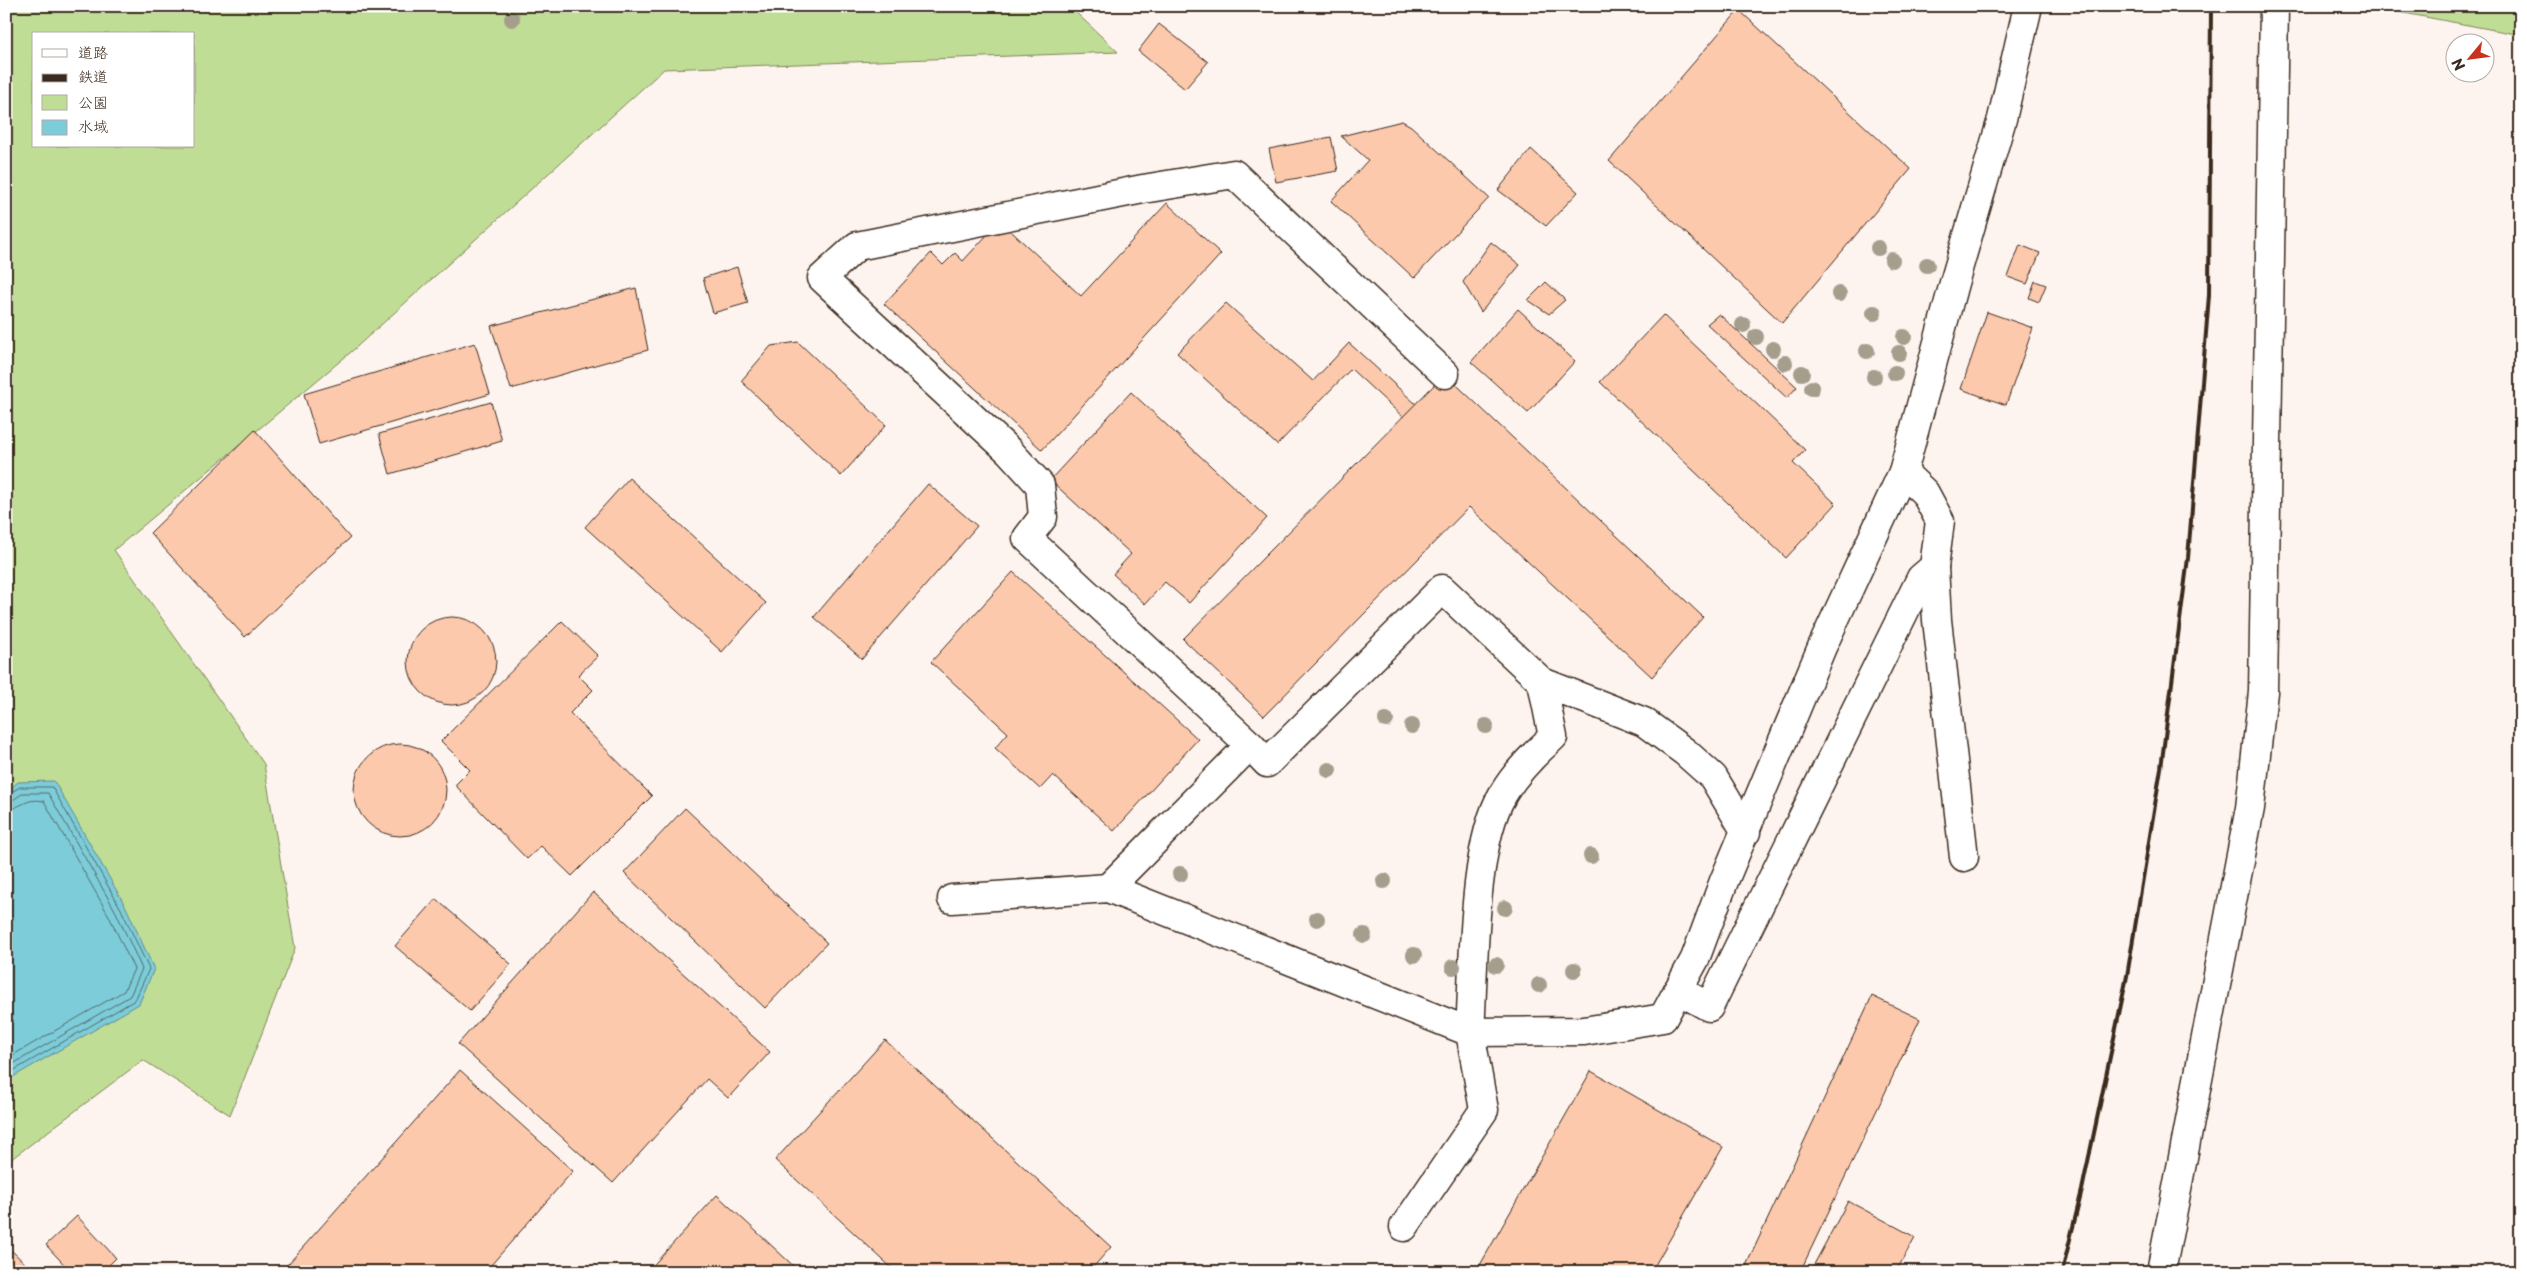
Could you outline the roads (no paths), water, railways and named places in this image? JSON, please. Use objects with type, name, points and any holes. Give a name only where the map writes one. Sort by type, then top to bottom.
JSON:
[{"type":"street","points":[[952,899],[1108,888],[1470,1032],[1584,1031],[1663,1018],[1695,959],[1822,647],[1903,472],[1954,283],[2002,120],[2028,6]]},
{"type":"street","points":[[2161,1272],[2250,808],[2263,692],[2274,6]]},
{"type":"street","points":[[1445,374],[1234,174],[1143,189],[857,246],[822,278],[1009,451],[1040,484],[1043,517],[1026,538],[1267,763],[1442,589],[1542,682],[1644,722],[1686,752],[1713,777],[1746,832]]},
{"type":"street","points":[[1903,472],[1925,493],[1940,521],[1934,567],[1937,620],[1964,857]]},
{"type":"street","points":[[1678,990],[1709,1006],[1921,578],[1934,567]]},
{"type":"street","points":[[1404,1227],[1484,1110],[1470,1032],[1478,901],[1485,841],[1502,796],[1530,757],[1553,737],[1542,682]]},
{"type":"street","points":[[1108,888],[1250,746]]},
{"type":"water","points":[[54,781],[126,907],[154,969],[139,1004],[6,1081],[6,792],[18,782]]},
{"type":"railway","points":[[2062,1272],[2082,1190],[2127,976],[2161,768],[2188,558],[2209,295],[2211,6]]}]
